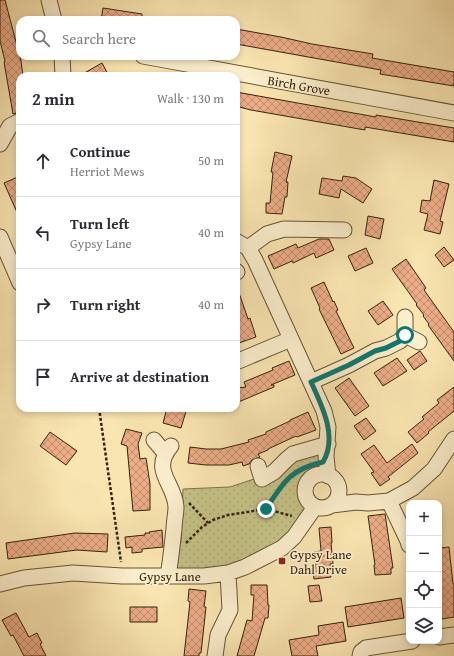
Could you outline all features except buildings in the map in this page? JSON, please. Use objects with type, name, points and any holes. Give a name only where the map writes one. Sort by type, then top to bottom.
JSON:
[{"type":"street","points":[[49,0],[53,16]]},
{"type":"street","points":[[62,60],[63,72]]},
{"type":"street","name":"Birch Grove","points":[[164,60],[229,72]]},
{"type":"street","name":"Birch Grove","points":[[240,74],[454,114]]},
{"type":"street","points":[[0,144],[10,126],[16,123]]},
{"type":"street","points":[[258,466],[262,479],[274,472],[294,454],[324,463],[336,482],[335,499],[326,508],[321,508],[315,507],[306,498],[305,489],[308,481],[324,463],[328,427],[324,411],[260,269],[242,244],[284,228],[344,230]]},
{"type":"street","points":[[0,237],[16,274]]},
{"type":"street","points":[[311,382],[349,365],[375,351],[386,348],[400,341],[405,335],[405,317]]},
{"type":"street","points":[[405,335],[419,342]]},
{"type":"street","points":[[240,360],[291,339]]},
{"type":"street","points":[[335,499],[368,503],[389,501],[413,488],[434,469],[454,439]]},
{"type":"street","points":[[154,440],[168,450],[162,464],[163,473],[176,507],[168,576]]},
{"type":"street","points":[[389,501],[406,537]]},
{"type":"street","name":"Gypsy Lane","points":[[0,584],[24,578],[73,573],[122,576],[204,576],[228,573],[245,567],[282,548],[294,537],[315,507]]},
{"type":"street","points":[[215,656],[218,635],[230,610],[228,573]]},
{"type":"street","points":[[442,637],[454,635]]},
{"type":"street","points":[[360,656],[361,652],[366,648],[406,642]]},
{"type":"path","points":[[100,412],[122,576]]},
{"type":"path","points":[[266,509],[285,481],[308,466],[324,463]]},
{"type":"path","points":[[174,499],[189,502],[208,523]]},
{"type":"path","points":[[172,551],[182,546],[208,523],[228,515],[266,509],[306,520]]},
{"type":"shaded area","points":[[328,444],[324,475],[313,478],[309,481],[306,495],[312,505],[294,537],[245,567],[173,575],[181,540],[183,489],[230,487],[269,474]]},
{"type":"place","name":"Gypsy Lane Dahl Drive","points":[[282,561]]},
{"type":"route","points":[[266,509],[285,481],[299,470],[323,462],[326,456],[328,427],[324,411],[311,382],[349,365],[375,351],[386,348],[400,341],[405,335]]}]
